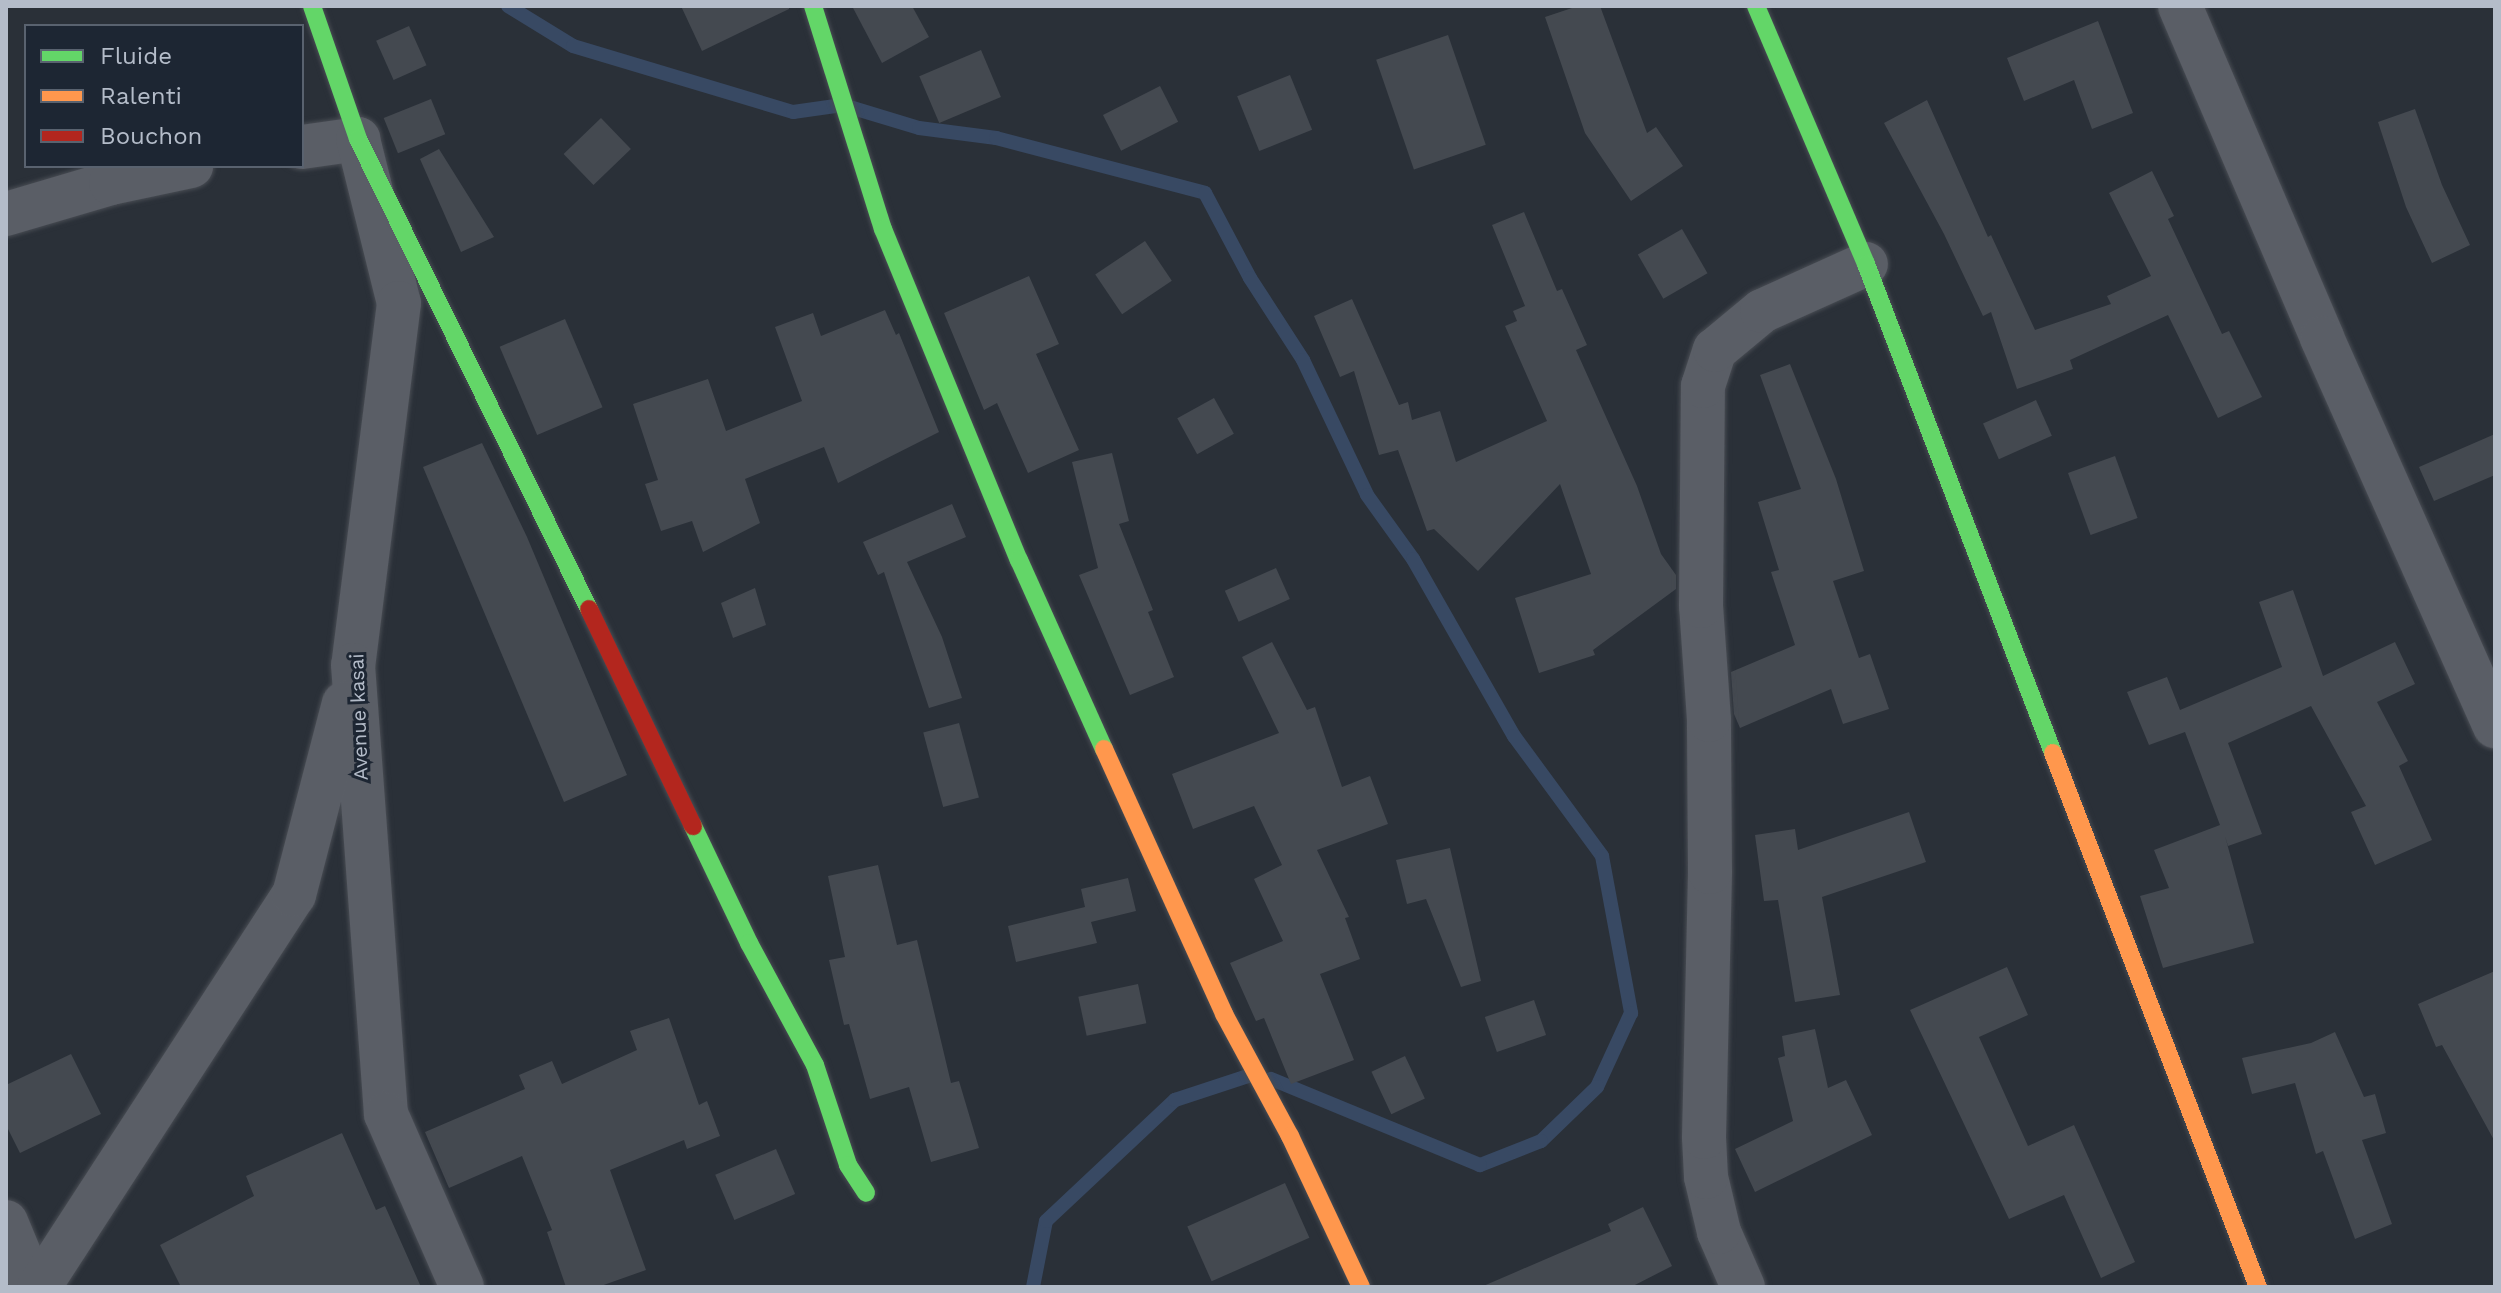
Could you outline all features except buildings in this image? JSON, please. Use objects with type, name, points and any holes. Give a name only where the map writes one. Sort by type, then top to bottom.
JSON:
[{"type":"street","points":[[312,6],[358,139],[500,423],[749,943],[815,1065],[848,1165],[866,1193]]},
{"type":"street","points":[[813,6],[883,229],[1019,560],[1224,1014],[1290,1136],[1361,1287]]},
{"type":"street","points":[[1756,6],[1866,264],[2258,1287]]},
{"type":"street","points":[[2180,6],[2322,338],[2495,726]]},
{"type":"street","points":[[304,147],[358,139]]},
{"type":"street","name":"Avenue kasai","points":[[358,139],[399,303],[353,665],[386,1114],[462,1287]]},
{"type":"street","points":[[6,214],[111,183],[182,168]]},
{"type":"street","points":[[1743,1287],[1719,1232],[1706,1177],[1704,1137],[1710,857],[1709,720],[1701,606],[1703,386],[1715,350],[1762,311],[1866,264]]},
{"type":"street","points":[[36,1287],[294,895],[353,665]]},
{"type":"street","points":[[6,1222],[36,1287]]},
{"type":"waterway","points":[[508,6],[573,46],[793,112],[843,105],[919,128],[996,138],[1205,193],[1250,278],[1303,360],[1367,495],[1413,559],[1514,736],[1602,856],[1631,1013],[1597,1087],[1541,1141],[1480,1165],[1271,1079]]},
{"type":"waterway","points":[[1033,1287],[1046,1221],[1175,1100],[1251,1075]]},
{"type":"traffic: fast","points":[[312,6],[358,139],[589,609]]},
{"type":"traffic: fast","points":[[813,6],[883,229],[1019,560],[1104,749]]},
{"type":"traffic: fast","points":[[1756,6],[1866,264],[2053,753]]},
{"type":"traffic: fast","points":[[693,826],[749,943],[815,1065],[848,1165],[866,1193]]},
{"type":"traffic: slow","points":[[1104,749],[1224,1014],[1290,1136],[1361,1287]]},
{"type":"traffic: slow","points":[[2053,753],[2258,1287]]},
{"type":"traffic: jam","points":[[589,609],[693,826]]}]
